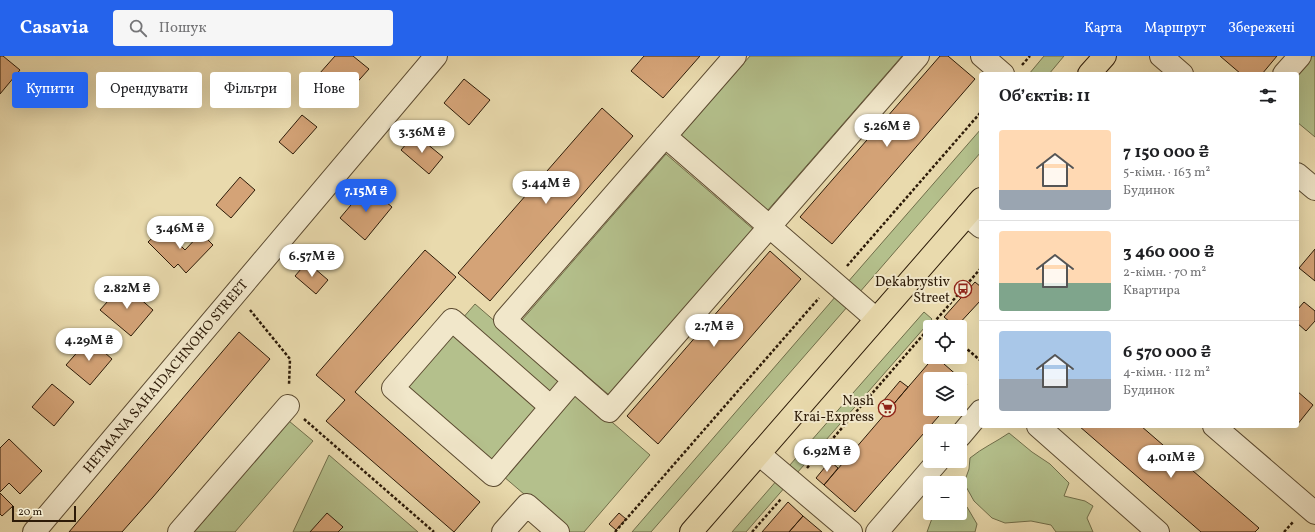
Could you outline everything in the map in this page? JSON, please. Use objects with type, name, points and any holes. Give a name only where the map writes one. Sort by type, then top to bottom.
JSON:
[{"type":"main road","points":[[1091,72],[1105,56]]},
{"type":"main road","points":[[691,532],[876,319],[974,221],[979,205]]},
{"type":"street","name":"HETMANA SAHAIDACHNOHO STREET","points":[[34,532],[436,56]]},
{"type":"street","points":[[735,56],[505,320],[609,411],[918,56]]},
{"type":"street","points":[[982,56],[1001,72]]},
{"type":"street","points":[[1161,56],[1180,72]]},
{"type":"street","points":[[1286,72],[1300,56]]},
{"type":"street","points":[[665,136],[876,319]]},
{"type":"street","points":[[1299,176],[1315,189]]},
{"type":"street","points":[[551,407],[452,320],[393,388],[493,475],[551,407],[574,380]]},
{"type":"street","points":[[179,532],[288,406]]},
{"type":"street","points":[[967,428],[979,413]]},
{"type":"street","points":[[1040,428],[1158,532]]},
{"type":"street","points":[[1216,428],[1315,513]]},
{"type":"street","points":[[759,454],[852,532]]},
{"type":"street","points":[[877,532],[932,468]]},
{"type":"street","points":[[503,532],[526,505],[558,532]]},
{"type":"path","points":[[615,532],[979,114]]},
{"type":"path","points":[[937,320],[979,270]]},
{"type":"path","points":[[236,293],[290,359],[288,406],[434,532]]},
{"type":"path","points":[[752,532],[923,335]]},
{"type":"path","points":[[967,349],[979,360]]},
{"type":"green space","points":[[750,56],[902,56],[767,211],[681,135]]},
{"type":"green space","points":[[1044,56],[1064,56],[1051,72],[1031,72]]},
{"type":"green space","points":[[1309,56],[1315,56],[1315,137],[1299,124],[1298,72]]},
{"type":"green space","points":[[979,131],[979,154],[859,293],[847,283]]},
{"type":"green space","points":[[666,154],[753,229],[609,395],[522,320]]},
{"type":"green space","points":[[836,296],[848,306],[651,532],[632,532]]},
{"type":"green space","points":[[475,304],[564,381],[551,396],[462,319]]},
{"type":"green space","points":[[924,312],[932,319],[923,320],[923,329],[797,473],[789,466]]},
{"type":"green space","points":[[453,333],[539,408],[492,463],[405,387]]},
{"type":"green space","points":[[576,391],[650,455],[584,532],[568,532],[503,476]]},
{"type":"green space","points":[[289,421],[313,441],[235,532],[194,532]]},
{"type":"green space","points":[[1009,433],[1032,452],[1050,464],[1069,483],[1064,496],[1085,501],[1093,506],[1087,518],[1093,532],[1056,532],[1051,525],[1031,521],[1005,523],[992,518],[974,501],[967,488],[966,476],[970,458]]},
{"type":"green space","points":[[329,455],[418,532],[293,532]]},
{"type":"green space","points":[[778,479],[786,486],[746,532],[732,532]]},
{"type":"green space","points":[[967,507],[977,524],[975,532],[927,532],[931,520],[967,520]]},
{"type":"building","points":[[0,56],[3,56],[20,70],[18,72],[12,72],[12,80],[0,94]]},
{"type":"building","points":[[335,56],[353,56],[369,69],[359,80],[359,72],[321,72]]},
{"type":"building","points":[[644,56],[700,56],[663,98],[631,71]]},
{"type":"building","points":[[940,56],[948,56],[975,79],[832,244],[800,217]]},
{"type":"building","points":[[1220,56],[1277,56],[1264,72],[1239,72]]},
{"type":"building","points":[[464,79],[490,100],[469,125],[444,103]]},
{"type":"building","points":[[602,108],[633,136],[490,301],[458,273]]},
{"type":"building","points":[[302,115],[317,127],[293,154],[279,142]]},
{"type":"building","points":[[415,134],[443,157],[429,174],[401,150]]},
{"type":"building","points":[[240,177],[255,190],[231,218],[216,205]]},
{"type":"building","points":[[367,186],[392,207],[365,240],[340,218]]},
{"type":"building","points":[[163,228],[185,250],[201,233],[213,245],[186,273],[178,264],[174,268],[148,242]]},
{"type":"building","points":[[1315,249],[1315,281],[1299,268]]},
{"type":"building","points":[[425,250],[456,277],[355,392],[480,502],[454,532],[326,421],[345,400],[316,375]]},
{"type":"building","points":[[770,251],[801,279],[658,444],[627,416]]},
{"type":"building","points":[[307,262],[328,280],[316,294],[295,276]]},
{"type":"building","points":[[975,282],[979,285],[979,302],[962,320],[948,320],[944,317]]},
{"type":"building","points":[[123,284],[153,310],[131,336],[100,310]]},
{"type":"building","points":[[1304,302],[1315,311],[1315,321],[1306,331],[1299,325],[1299,308]]},
{"type":"building","points":[[239,332],[270,359],[153,497],[122,532],[69,532]]},
{"type":"building","points":[[89,339],[112,359],[90,385],[66,365]]},
{"type":"building","points":[[928,364],[944,364],[953,372],[923,372],[923,416],[939,416],[932,424],[923,424],[923,434],[855,512],[824,485]]},
{"type":"building","points":[[900,381],[908,387],[886,413],[882,409],[887,403],[884,400]]},
{"type":"building","points":[[52,384],[74,402],[54,426],[32,407]]},
{"type":"building","points":[[1299,393],[1313,405],[1299,422]]},
{"type":"building","points":[[1081,428],[1143,428],[1259,528],[1255,532],[1201,532]]},
{"type":"building","points":[[9,439],[42,471],[20,494],[9,483],[0,492],[0,448]]},
{"type":"building","points":[[830,461],[838,468],[824,485],[816,478]]},
{"type":"building","points":[[0,493],[13,506],[2,516],[0,514]]},
{"type":"building","points":[[788,502],[803,516],[789,532],[762,532]]},
{"type":"building","points":[[327,513],[343,527],[338,532],[310,532]]},
{"type":"building","points":[[619,513],[626,519],[616,530],[609,524]]},
{"type":"building","points":[[803,516],[822,532],[789,532]]},
{"type":"place","name":"Dekabrystiv Street","points":[[963,289]]},
{"type":"place","name":"Nash Krai-Express","points":[[887,408]]}]
